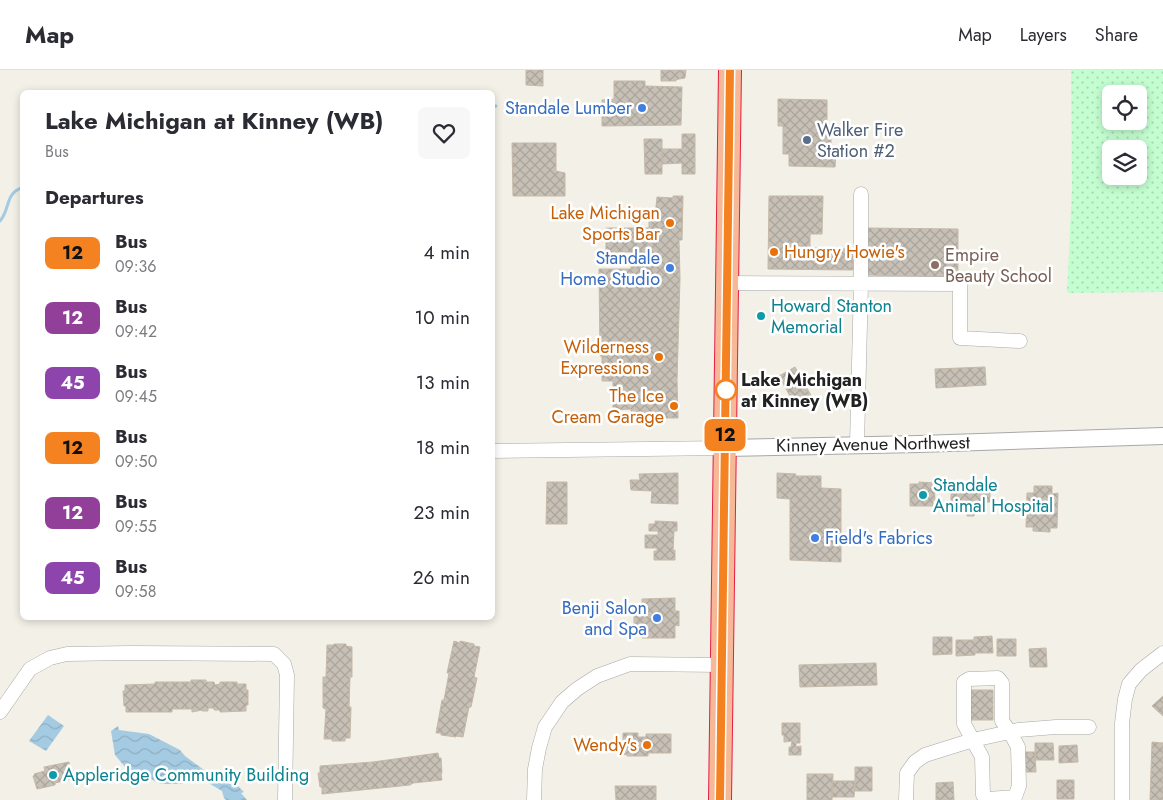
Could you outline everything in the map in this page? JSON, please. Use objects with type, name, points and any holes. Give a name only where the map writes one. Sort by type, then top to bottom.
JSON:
[{"type":"highway","points":[[720,800],[730,70]]},
{"type":"street","points":[[857,445],[862,194]]},
{"type":"street","points":[[727,283],[960,284],[960,338],[1020,341]]},
{"type":"street","name":"Kinney Avenue Northwest","points":[[495,451],[725,448],[1163,436]]},
{"type":"street","points":[[1122,800],[1122,723],[1129,684],[1141,670],[1163,653]]},
{"type":"street","points":[[0,712],[30,669],[50,658],[67,654],[274,654],[284,664],[287,675],[285,800]]},
{"type":"street","points":[[534,800],[535,769],[545,727],[562,702],[577,689],[597,676],[630,664],[722,665]]},
{"type":"street","points":[[998,678],[1002,683],[1002,721],[1018,747],[1019,786],[1015,797],[988,799],[983,795],[982,757],[973,740],[964,724],[964,682],[969,679],[998,678]]},
{"type":"street","points":[[906,800],[908,773],[915,762],[925,755],[973,740],[1018,730],[1089,727]]},
{"type":"green space","points":[[1071,70],[1163,70],[1163,292],[1067,293],[1072,188]]},
{"type":"water","points":[[48,715],[64,726],[46,751],[29,741]]},
{"type":"water","points":[[118,726],[119,730],[149,734],[180,750],[185,756],[219,781],[238,786],[244,792],[241,793],[247,800],[226,800],[222,791],[202,779],[181,784],[161,784],[125,767],[115,755],[111,731]]},
{"type":"building","points":[[526,70],[543,70],[543,86],[526,85]]},
{"type":"building","points":[[661,70],[686,70],[685,78],[676,81],[661,81]]},
{"type":"building","name":"Standale Lumber","points":[[614,81],[645,81],[645,86],[682,87],[681,125],[602,126],[602,100],[614,99]]},
{"type":"building","name":"Walker Fire Station #2","points":[[778,99],[827,100],[827,126],[831,126],[831,153],[836,153],[835,167],[789,166],[789,154],[783,154],[783,126],[778,126]]},
{"type":"building","points":[[682,134],[695,134],[695,174],[682,174],[682,163],[662,164],[662,149],[682,149]]},
{"type":"building","points":[[644,139],[662,139],[662,174],[645,174]]},
{"type":"building","points":[[512,143],[556,143],[556,171],[565,173],[565,196],[513,196]]},
{"type":"building","points":[[673,196],[683,196],[682,240],[679,240],[678,418],[631,418],[631,409],[613,410],[613,381],[602,381],[599,269],[631,269],[631,252],[606,252],[606,228],[649,228],[649,220],[659,220],[658,216],[655,216],[657,197],[673,198]]},
{"type":"building","points":[[769,196],[823,196],[822,234],[810,234],[810,248],[853,249],[853,270],[768,269]]},
{"type":"building","points":[[866,228],[958,229],[958,277],[866,275]]},
{"type":"building","points":[[795,367],[813,399],[797,409],[779,376]]},
{"type":"building","points":[[985,367],[986,385],[936,388],[935,369]]},
{"type":"building","points":[[678,473],[678,504],[651,503],[652,491],[631,490],[630,480],[640,480],[639,474]]},
{"type":"building","name":"Field's Fabrics","points":[[777,473],[796,474],[795,476],[821,476],[821,488],[841,489],[841,562],[790,560],[790,499],[777,498]]},
{"type":"building","points":[[547,482],[567,482],[567,524],[546,524]]},
{"type":"building","name":"Standale Animal Hospital","points":[[919,482],[934,483],[935,500],[933,500],[933,506],[910,506],[910,484],[919,484]]},
{"type":"building","points":[[951,485],[990,485],[990,502],[985,502],[985,512],[974,512],[974,516],[967,516],[967,513],[956,513],[956,503],[951,503]]},
{"type":"building","points":[[1034,486],[1052,486],[1052,494],[1058,493],[1057,528],[1050,528],[1050,532],[1033,531],[1033,527],[1026,527],[1027,493],[1034,493]]},
{"type":"building","points":[[655,521],[677,522],[677,531],[674,531],[673,551],[675,550],[675,560],[654,560],[654,551],[657,551],[657,548],[645,548],[645,535],[658,535],[658,531],[649,531],[649,524],[655,524]]},
{"type":"building","name":"Benji Salon and Spa","points":[[675,598],[675,611],[679,611],[679,626],[675,625],[675,638],[642,638],[642,627],[634,627],[634,611],[642,610],[642,599]]},
{"type":"building","points":[[992,636],[993,653],[956,656],[956,640],[974,640],[974,637]]},
{"type":"building","points":[[933,637],[952,637],[952,654],[933,655]]},
{"type":"building","points":[[997,639],[1016,639],[1016,656],[997,656]]},
{"type":"building","points":[[454,641],[474,644],[474,646],[480,647],[474,677],[477,678],[463,737],[436,733],[442,700],[444,700],[449,673],[447,673]]},
{"type":"building","points":[[346,644],[346,646],[352,647],[349,707],[351,707],[350,738],[345,738],[345,741],[324,739],[326,709],[323,708],[323,677],[326,677],[327,645]]},
{"type":"building","points":[[1046,648],[1047,667],[1030,667],[1029,649]]},
{"type":"building","points":[[876,663],[877,685],[800,687],[799,665]]},
{"type":"building","points":[[191,680],[206,680],[206,682],[214,682],[215,685],[220,684],[220,682],[246,684],[248,705],[246,705],[246,711],[220,712],[220,710],[214,710],[214,708],[208,708],[208,711],[192,712],[192,709],[172,709],[172,712],[126,712],[123,691],[125,691],[125,685],[155,684],[155,682],[191,682]]},
{"type":"building","points":[[970,690],[993,690],[993,720],[971,720]]},
{"type":"building","points":[[1163,696],[1163,716],[1152,706]]},
{"type":"building","points":[[782,723],[800,723],[800,743],[796,743],[796,747],[801,746],[801,755],[789,755],[789,747],[791,747],[792,741],[784,742]]},
{"type":"building","name":"Wendy's","points":[[623,733],[638,733],[638,737],[646,737],[646,734],[671,734],[671,753],[648,753],[648,756],[623,755]]},
{"type":"building","points":[[1152,742],[1163,743],[1163,800],[1150,800]]},
{"type":"building","points":[[1035,743],[1053,743],[1054,760],[1035,760]]},
{"type":"building","points":[[1077,745],[1078,762],[1059,763],[1059,746]]},
{"type":"building","points":[[1024,752],[1035,752],[1036,772],[1025,772]]},
{"type":"building","points":[[438,753],[439,758],[441,758],[442,780],[322,794],[318,773],[320,773],[320,766],[373,762]]},
{"type":"building","name":"Appleridge Community Building","points":[[69,762],[72,779],[37,789],[34,774],[45,771],[44,767]]},
{"type":"building","points":[[855,767],[872,767],[872,791],[855,791]]},
{"type":"building","points":[[807,774],[833,774],[832,800],[807,800]]},
{"type":"building","points":[[1057,780],[1074,780],[1074,799],[1057,799]]},
{"type":"building","points":[[832,781],[855,781],[854,797],[832,797]]},
{"type":"building","points":[[953,782],[954,800],[936,800],[936,783]]},
{"type":"building","points":[[615,786],[656,786],[656,800],[616,800]]},
{"type":"waterway","points":[[0,221],[10,198],[20,189]]},
{"type":"bus line","name":"12","points":[[720,800],[730,70]]},
{"type":"place","name":"Standale Lumber","points":[[642,108]]},
{"type":"place","name":"Walker Fire Station #2","points":[[807,140]]},
{"type":"place","name":"Lake Michigan Sports Bar","points":[[670,223]]},
{"type":"place","name":"Hungry Howie's","points":[[774,252]]},
{"type":"place","name":"Empire Beauty School","points":[[935,265]]},
{"type":"place","name":"Standale Home Studio","points":[[670,268]]},
{"type":"place","name":"Howard Stanton Memorial","points":[[761,316]]},
{"type":"place","name":"Wilderness Expressions","points":[[659,357]]},
{"type":"place","name":"Lake Michigan at Kinney (WB)","points":[[726,390]]},
{"type":"place","name":"The Ice Cream Garage","points":[[674,406]]},
{"type":"place","name":"Standale Animal Hospital","points":[[923,495]]},
{"type":"place","name":"Field's Fabrics","points":[[815,538]]},
{"type":"place","name":"Benji Salon and Spa","points":[[657,618]]},
{"type":"place","name":"Wendy's","points":[[647,745]]},
{"type":"place","name":"Appleridge Community Building","points":[[53,775]]}]
